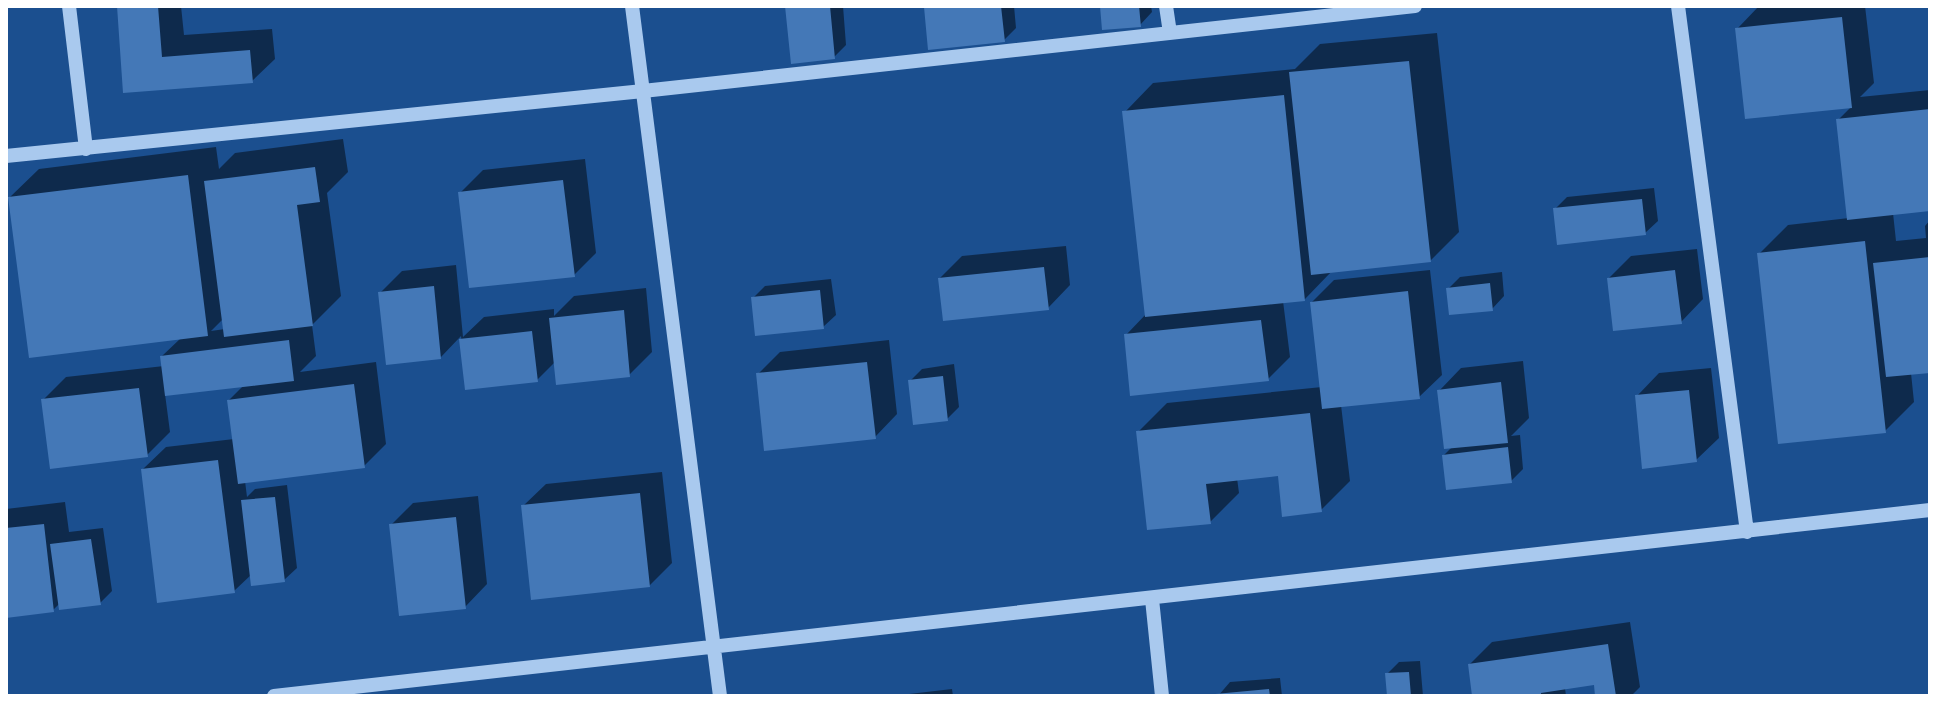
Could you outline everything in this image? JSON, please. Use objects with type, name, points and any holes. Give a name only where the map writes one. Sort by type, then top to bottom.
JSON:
[{"type":"street","points":[[69,6],[86,149]]},
{"type":"street","points":[[632,6],[720,696]]},
{"type":"street","points":[[1166,6],[1170,33]]},
{"type":"street","points":[[6,156],[643,91],[1415,6]]},
{"type":"street","points":[[1678,6],[1747,532]]},
{"type":"street","points":[[274,696],[715,649],[1930,510]]},
{"type":"street","points":[[1152,599],[1162,696]]},
{"type":"building","points":[[117,6],[158,6],[162,57],[250,50],[253,83],[123,93]]},
{"type":"building","points":[[785,6],[830,6],[835,59],[791,64]]},
{"type":"building","points":[[1001,6],[1005,42],[928,50],[924,7]]},
{"type":"building","points":[[1100,6],[1139,6],[1141,27],[1102,30]]},
{"type":"building","points":[[1842,17],[1852,108],[1745,119],[1735,28]]},
{"type":"building","points":[[1409,61],[1431,262],[1311,275],[1289,72]]},
{"type":"building","points":[[1284,95],[1305,301],[1145,317],[1122,111]]},
{"type":"building","points":[[1930,109],[1930,211],[1847,220],[1836,119]]},
{"type":"building","points":[[315,167],[320,202],[297,205],[313,326],[224,337],[204,181]]},
{"type":"building","points":[[188,175],[208,336],[29,358],[8,197]]},
{"type":"building","points":[[563,180],[575,277],[469,288],[458,192]]},
{"type":"building","points":[[1642,199],[1646,235],[1557,245],[1553,208]]},
{"type":"building","points":[[1865,241],[1886,433],[1778,444],[1757,253]]},
{"type":"building","points":[[1930,257],[1930,373],[1886,377],[1873,263]]},
{"type":"building","points":[[1044,267],[1049,310],[943,321],[938,278]]},
{"type":"building","points":[[1675,270],[1682,324],[1613,331],[1607,278]]},
{"type":"building","points":[[1490,283],[1493,311],[1449,315],[1446,288]]},
{"type":"building","points":[[434,286],[441,359],[386,365],[378,292]]},
{"type":"building","points":[[820,290],[824,329],[755,336],[751,297]]},
{"type":"building","points":[[1408,291],[1420,399],[1322,409],[1310,302]]},
{"type":"building","points":[[624,310],[630,377],[556,385],[549,318]]},
{"type":"building","points":[[1261,320],[1269,381],[1130,396],[1124,334]]},
{"type":"building","points":[[532,331],[538,382],[465,390],[459,339]]},
{"type":"building","points":[[289,340],[294,381],[165,396],[160,356]]},
{"type":"building","points":[[867,362],[876,439],[764,451],[756,373]]},
{"type":"building","points":[[943,376],[948,421],[913,425],[908,380]]},
{"type":"building","points":[[1501,382],[1508,443],[1444,449],[1437,390]]},
{"type":"building","points":[[354,384],[365,468],[238,484],[227,400]]},
{"type":"building","points":[[139,388],[148,457],[50,469],[41,399]]},
{"type":"building","points":[[1689,390],[1697,462],[1642,469],[1635,395]]},
{"type":"building","points":[[1310,413],[1322,512],[1282,517],[1278,476],[1206,484],[1211,524],[1147,530],[1136,431]]},
{"type":"building","points":[[1508,447],[1512,483],[1446,490],[1442,455]]},
{"type":"building","points":[[218,460],[235,593],[157,603],[141,469]]},
{"type":"building","points":[[640,493],[650,587],[531,600],[521,505]]},
{"type":"building","points":[[275,497],[285,582],[251,586],[241,500]]},
{"type":"building","points":[[456,517],[466,609],[399,616],[389,524]]},
{"type":"building","points":[[44,524],[54,612],[6,618],[6,528]]},
{"type":"building","points":[[91,539],[101,605],[59,610],[50,544]]},
{"type":"building","points":[[1608,644],[1616,696],[1595,696],[1594,685],[1541,693],[1541,696],[1472,696],[1468,664]]},
{"type":"building","points":[[1409,672],[1411,696],[1387,696],[1385,673]]},
{"type":"building","points":[[1269,689],[1270,696],[1215,696],[1215,694]]}]
